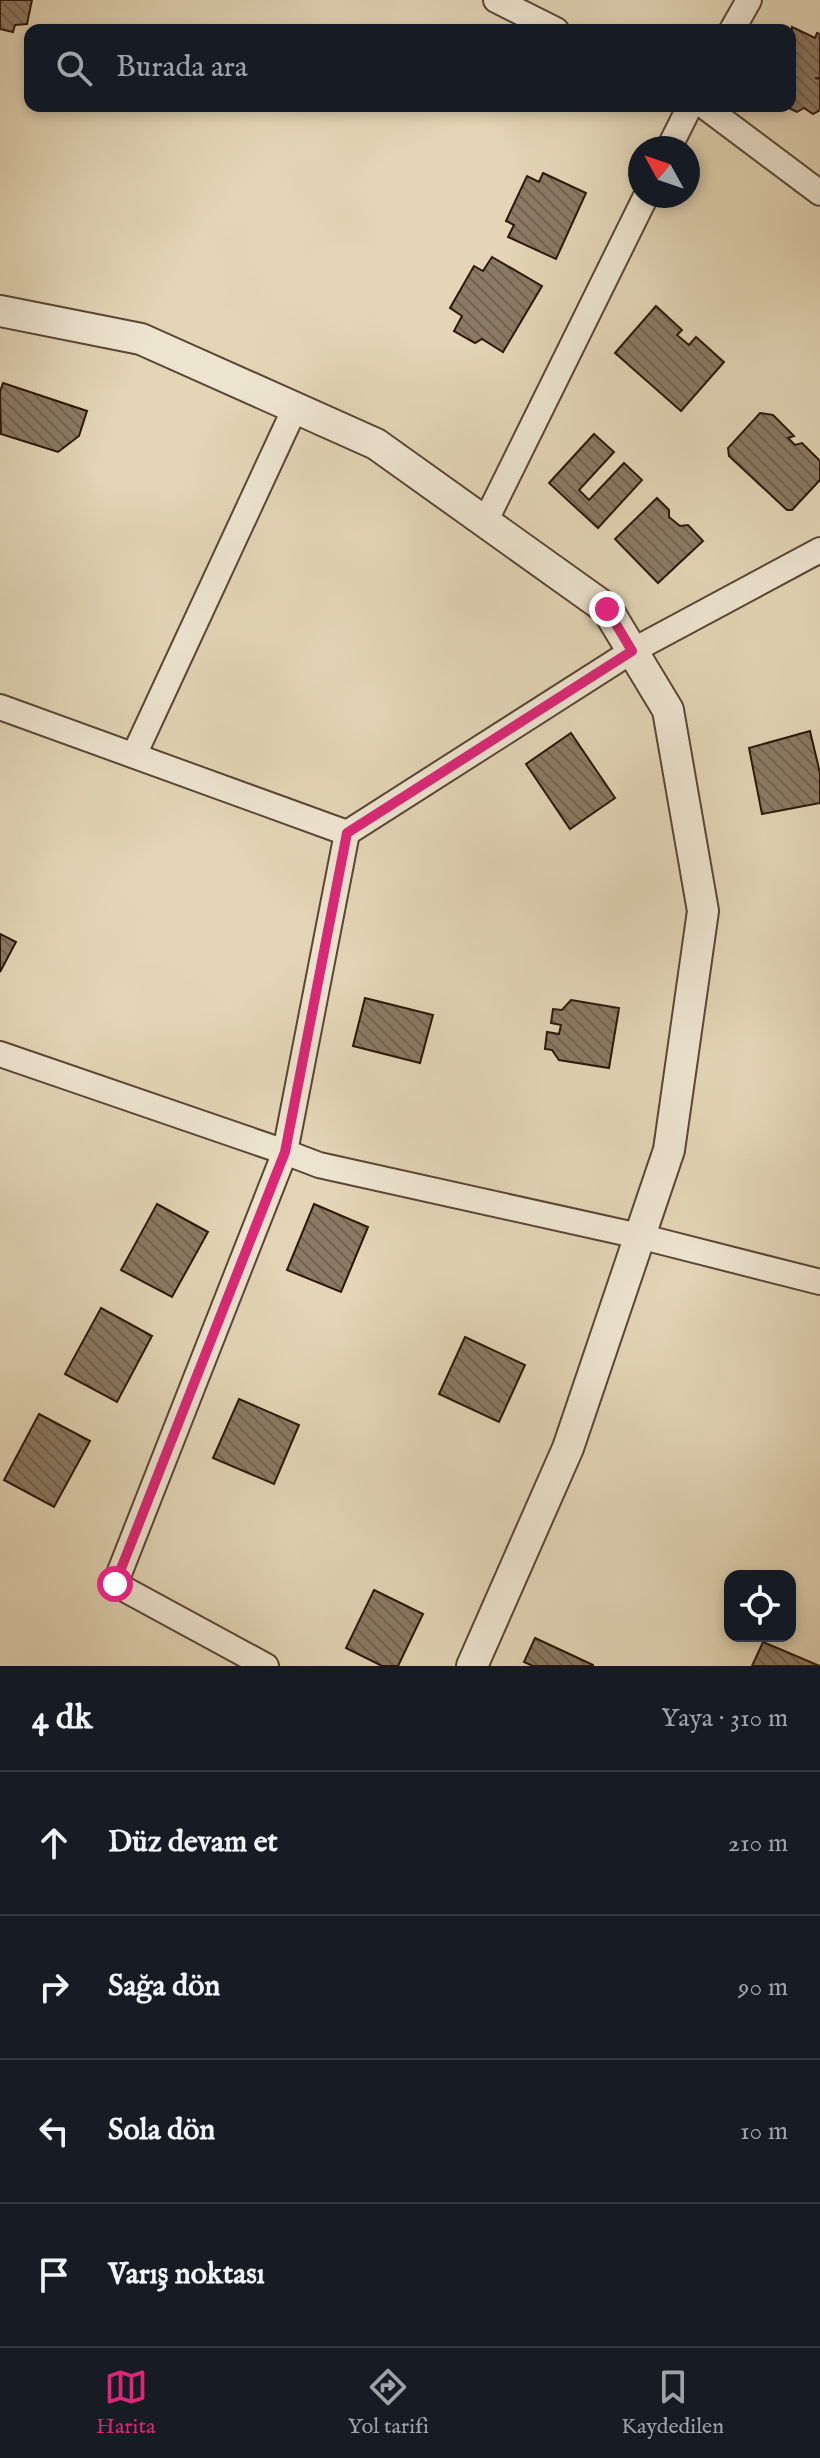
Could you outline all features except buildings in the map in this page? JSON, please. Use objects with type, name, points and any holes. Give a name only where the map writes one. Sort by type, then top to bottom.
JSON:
[{"type":"street","points":[[496,0],[544,24]]},
{"type":"street","points":[[735,24],[749,0]]},
{"type":"street","points":[[675,136],[687,112]]},
{"type":"street","points":[[712,112],[820,193]]},
{"type":"street","points":[[485,522],[640,208]]},
{"type":"street","points":[[0,311],[141,339],[376,444],[607,609],[668,710],[703,911],[669,1150],[568,1448],[472,1666]]},
{"type":"street","points":[[134,755],[295,408]]},
{"type":"street","points":[[266,1666],[115,1584],[285,1152],[347,833],[632,651],[820,550]]},
{"type":"street","points":[[0,707],[347,833]]},
{"type":"street","points":[[0,1054],[319,1165],[639,1236],[820,1282]]},
{"type":"route","points":[[115,1584],[285,1152],[347,833],[632,651],[607,609]]}]
